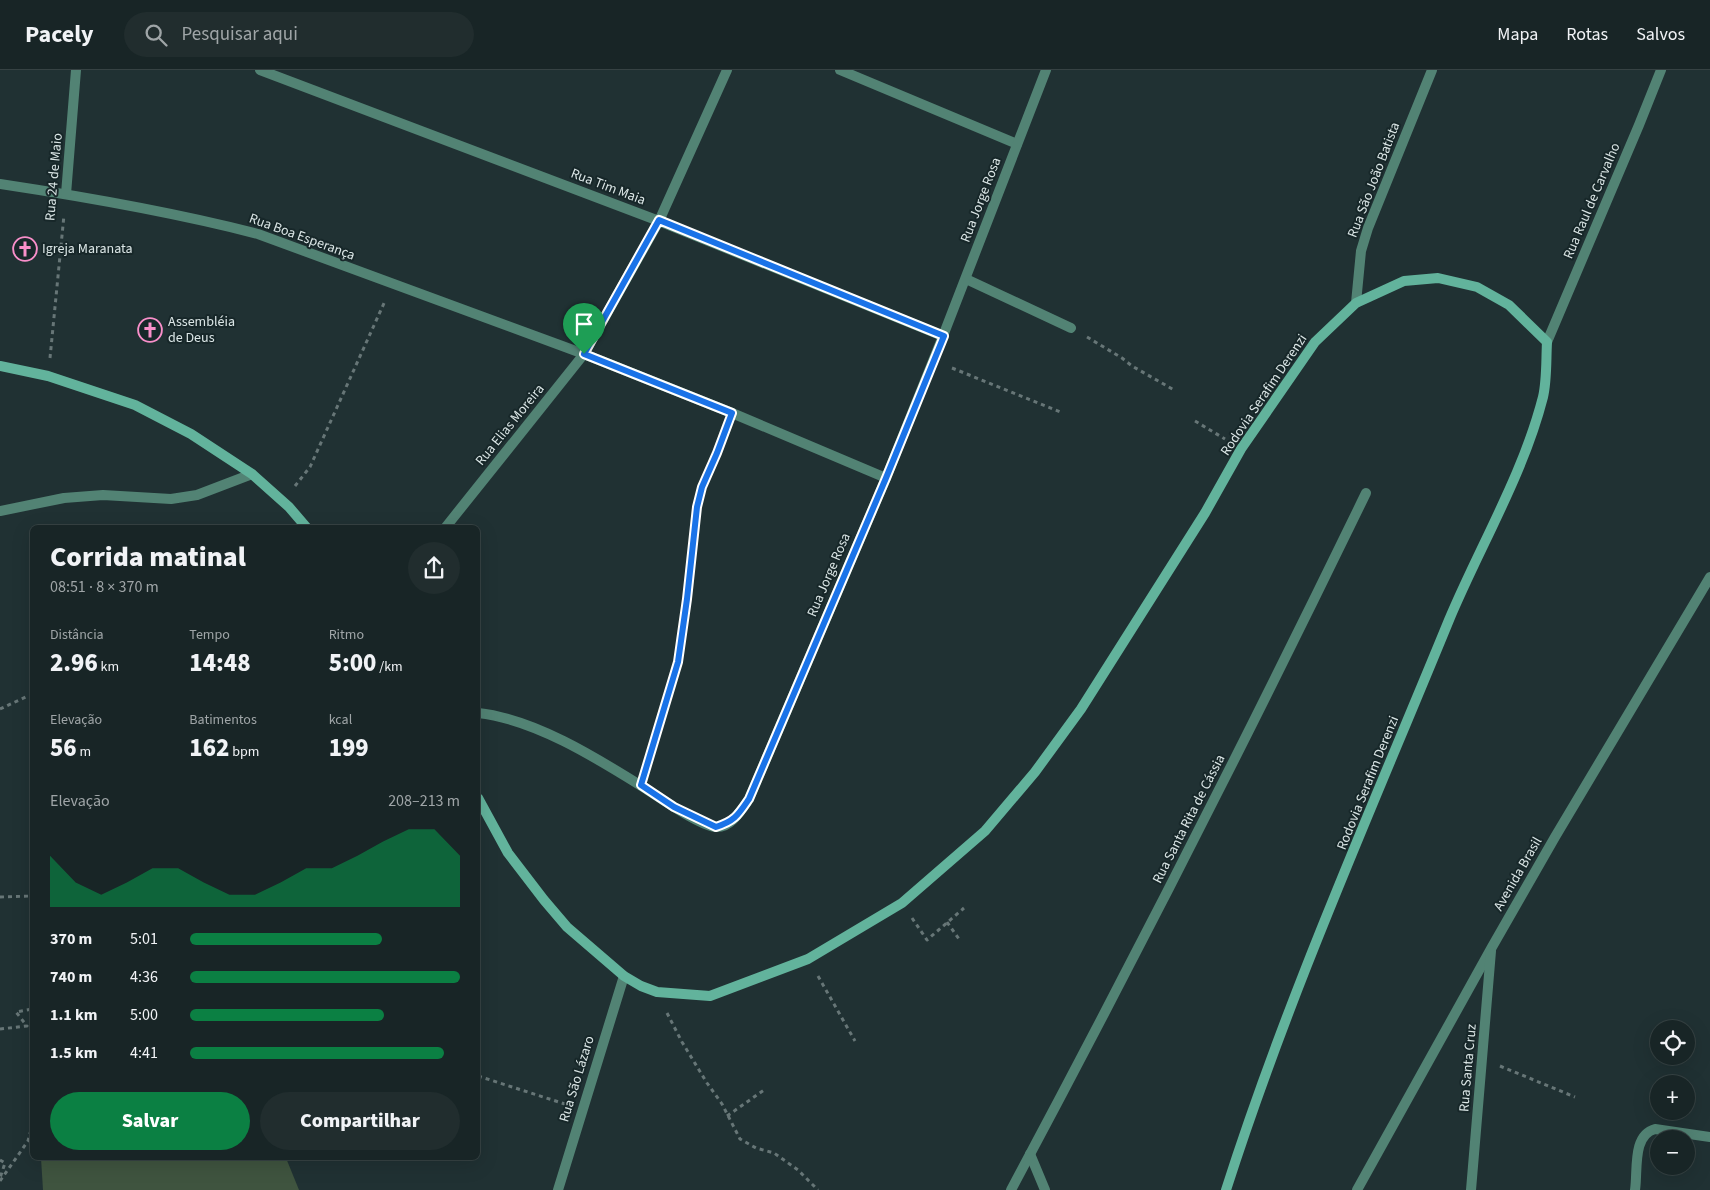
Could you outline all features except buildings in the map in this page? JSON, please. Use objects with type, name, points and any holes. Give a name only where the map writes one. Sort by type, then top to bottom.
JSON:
[{"type":"main road","name":"Rodovia Serafim Derenzi","points":[[480,802],[508,853],[567,927],[624,976],[640,986],[657,992],[710,996],[808,958],[902,903],[985,831],[1035,772],[1081,709],[1200,522],[1241,449],[1315,342],[1356,303],[1404,282],[1438,278],[1477,287],[1508,305],[1548,342],[1544,395],[1525,453],[1454,610],[1318,940],[1248,1120],[1226,1190]]},
{"type":"main road","points":[[0,366],[48,376],[135,405],[191,434],[252,474],[290,507],[305,525]]},
{"type":"street","name":"Rua 24 de Maio","points":[[66,194],[76,70]]},
{"type":"street","name":"Rua Tim Maia","points":[[260,70],[659,220],[944,336]]},
{"type":"street","name":"Rua Elias Moreira","points":[[448,525],[584,354],[659,220],[727,70]]},
{"type":"street","points":[[840,70],[1017,144]]},
{"type":"street","name":"Rua Jorge Rosa","points":[[480,713],[505,717],[525,724],[594,756],[674,807],[716,827],[730,823],[738,814],[749,799],[886,478],[944,336],[1046,70]]},
{"type":"street","name":"Rua São João Batista","points":[[1356,303],[1361,251],[1368,228],[1432,70]]},
{"type":"street","name":"Rua Raul de Carvalho","points":[[1548,342],[1639,125],[1660,70]]},
{"type":"street","name":"Rua Boa Esperança","points":[[0,184],[66,194],[216,223],[258,234],[584,354]]},
{"type":"street","points":[[966,279],[1071,328]]},
{"type":"street","points":[[584,354],[732,413],[886,478]]},
{"type":"street","points":[[0,511],[64,498],[103,495],[171,499],[197,496],[252,474]]},
{"type":"street","name":"Rua Santa Rita de Cássia","points":[[1011,1190],[1151,924],[1287,655],[1366,493]]},
{"type":"street","name":"Avenida Brasil","points":[[1357,1190],[1492,947],[1710,577]]},
{"type":"street","name":"Rua Santa Cruz","points":[[1471,1190],[1492,947]]},
{"type":"street","name":"Rua São Lázaro","points":[[558,1190],[624,976]]},
{"type":"street","points":[[1635,1190],[1639,1145],[1643,1136],[1648,1131],[1655,1129],[1710,1137]]},
{"type":"street","points":[[1030,1154],[1045,1190]]},
{"type":"path","name":"Rua 24 de Maio","points":[[48,376],[66,194]]},
{"type":"path","points":[[283,502],[310,467],[392,284]]},
{"type":"path","points":[[1071,328],[1174,390]]},
{"type":"path","points":[[933,360],[1064,413]]},
{"type":"path","points":[[641,785],[678,662],[697,507],[702,487],[732,413]]},
{"type":"path","points":[[1195,421],[1241,449]]},
{"type":"path","points":[[0,709],[30,696]]},
{"type":"path","points":[[0,897],[30,896]]},
{"type":"path","points":[[902,903],[927,940],[964,908]]},
{"type":"path","points":[[947,922],[959,939]]},
{"type":"path","points":[[808,958],[855,1041]]},
{"type":"path","points":[[657,992],[682,1042],[722,1104],[740,1139],[756,1148],[774,1153],[798,1170],[818,1190]]},
{"type":"path","points":[[0,1029],[28,1026],[16,1012],[30,1008]]},
{"type":"path","points":[[1483,1059],[1575,1097]]},
{"type":"path","points":[[480,1077],[582,1110]]},
{"type":"path","points":[[727,1116],[764,1090]]},
{"type":"path","points":[[0,1180],[28,1141],[30,1134]]},
{"type":"path","points":[[0,1160],[5,1162],[0,1180]]},
{"type":"green space","points":[[41,1160],[287,1160],[299,1190],[43,1190]]},
{"type":"place","name":"Igreja Maranata","points":[[25,249]]},
{"type":"place","name":"Assembléia de Deus","points":[[150,330]]},
{"type":"route","points":[[659,220],[944,336],[886,478],[749,799],[730,823],[716,827],[703,822],[674,807],[641,785],[678,662],[697,507],[707,473],[717,453],[732,413],[584,354],[659,220]]}]
